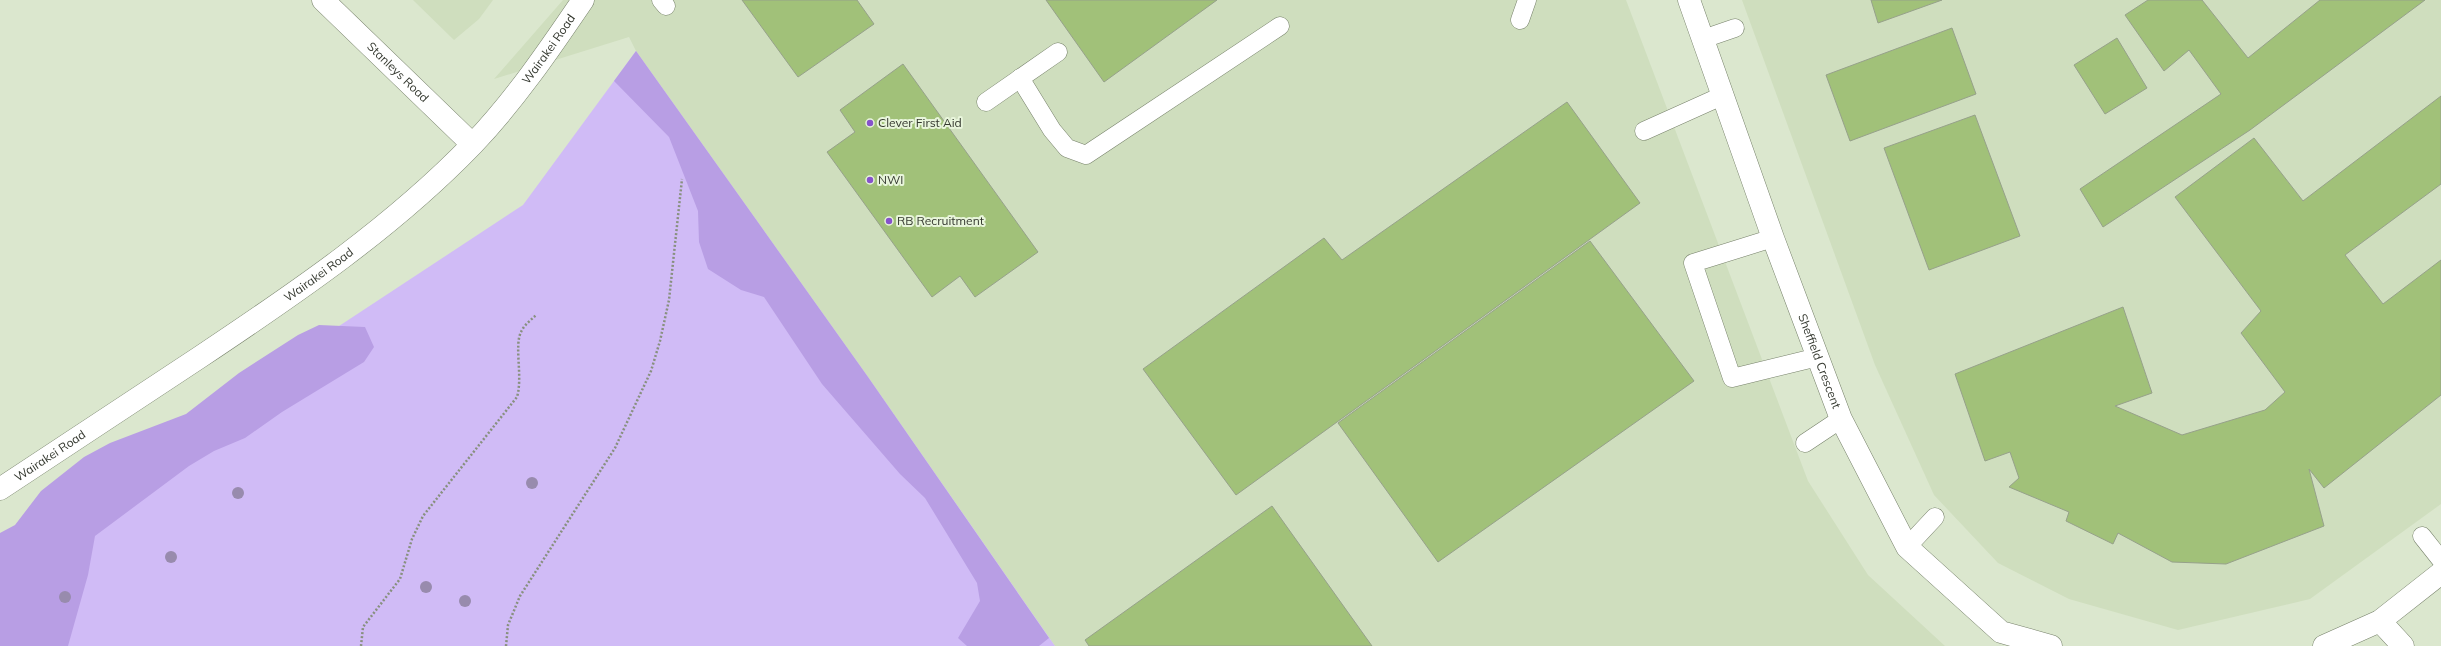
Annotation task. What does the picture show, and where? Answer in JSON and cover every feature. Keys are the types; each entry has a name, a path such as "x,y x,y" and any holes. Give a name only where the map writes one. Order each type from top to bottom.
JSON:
{"street":[{"name":"Stanleys Road","path":"323,0 472,144"},
{"name":"Wairakei Road","path":"0,489 262,316 344,257 408,204 472,144 512,99 583,0"},
{"name":"Sheffield Crescent","path":"1688,0 1724,95 1773,238 1841,419 1907,547 2001,639 2051,646"},
{"path":"2324,646 2380,621 2441,573"},
{"path":"2380,621 2403,646"}],"lane":[{"path":"1520,20 1527,0"},
{"path":"1020,78 1052,130 1067,148 1086,155 1280,26"},
{"path":"1703,39 1735,28"},
{"path":"986,102 1058,52"},
{"path":"1644,131 1724,95"},
{"path":"1773,238 1693,263 1732,378 1818,357"},
{"path":"1805,443 1841,419"},
{"path":"1907,547 1934,517"},
{"path":"2422,536 2441,560"}],"path":[{"path":"506,646 508,625 520,596 612,453 651,371 660,341 669,300 682,179"},
{"path":"362,646 363,627 400,579 412,539 422,516 517,397 520,383 519,339 523,328 536,315"}],"shaded area":[{"path":"413,0 493,0 479,19 454,40"},
{"path":"563,0 1626,0 1808,481 1868,575 1945,646 1055,646 868,377 636,51 629,37 494,79"},
{"path":"1742,0 2441,0 2441,504 2310,599 2178,630 2069,599 1998,563 1934,495 1875,365"},
{"path":"636,51 868,377 1055,646 0,646 0,549 523,205"},
{"path":"636,51 868,377 1049,638 1039,646 967,646 958,638 980,601 977,583 925,498 900,474 822,384 764,297 741,290 708,269 699,242 698,211 669,137 614,81"},
{"path":"319,325 365,327 374,347 364,362 282,412 245,438 214,451 189,466 95,536 88,575 68,646 0,646 0,533 15,525 41,491 84,457 110,443 186,414 239,373 298,335"}],"building":[{"path":"742,0 857,0 874,24 798,77"},
{"path":"1046,0 1217,0 1104,82"},
{"path":"1871,0 1942,0 1878,23"},
{"path":"2148,0 2202,0 2248,58 2320,0 2425,0 2250,130 2103,227 2080,189 2221,94 2189,50 2164,71 2125,15"},
{"path":"1952,28 1976,94 1850,141 1826,75"},
{"path":"2117,38 2147,88 2105,114 2074,65"},
{"path":"903,64 1038,252 975,297 960,276 932,297 827,152 855,132 840,110"},
{"path":"2441,96 2441,184 2345,255 2383,304 2441,260 2441,395 2324,488 2309,469 2324,526 2226,564 2172,562 2118,533 2113,544 2066,521 2069,512 2009,487 2019,478 2010,452 1985,461 1955,374 2123,307 2152,393 2115,406 2182,435 2265,410 2285,392 2241,333 2261,311 2175,197 2254,138 2303,201"},
{"path":"1567,102 1640,203 1236,495 1143,369 1324,238 1342,260"},
{"path":"1975,115 2020,236 1929,270 1884,148"},
{"path":"1590,241 1694,381 1438,562 1338,423"},
{"path":"1272,506 1372,646 1089,646 1085,640"}],"place":[{"name":"Clever First Aid","path":"870,123"},
{"name":"NWI","path":"870,180"},
{"name":"RB Recruitment","path":"889,221"}]}
